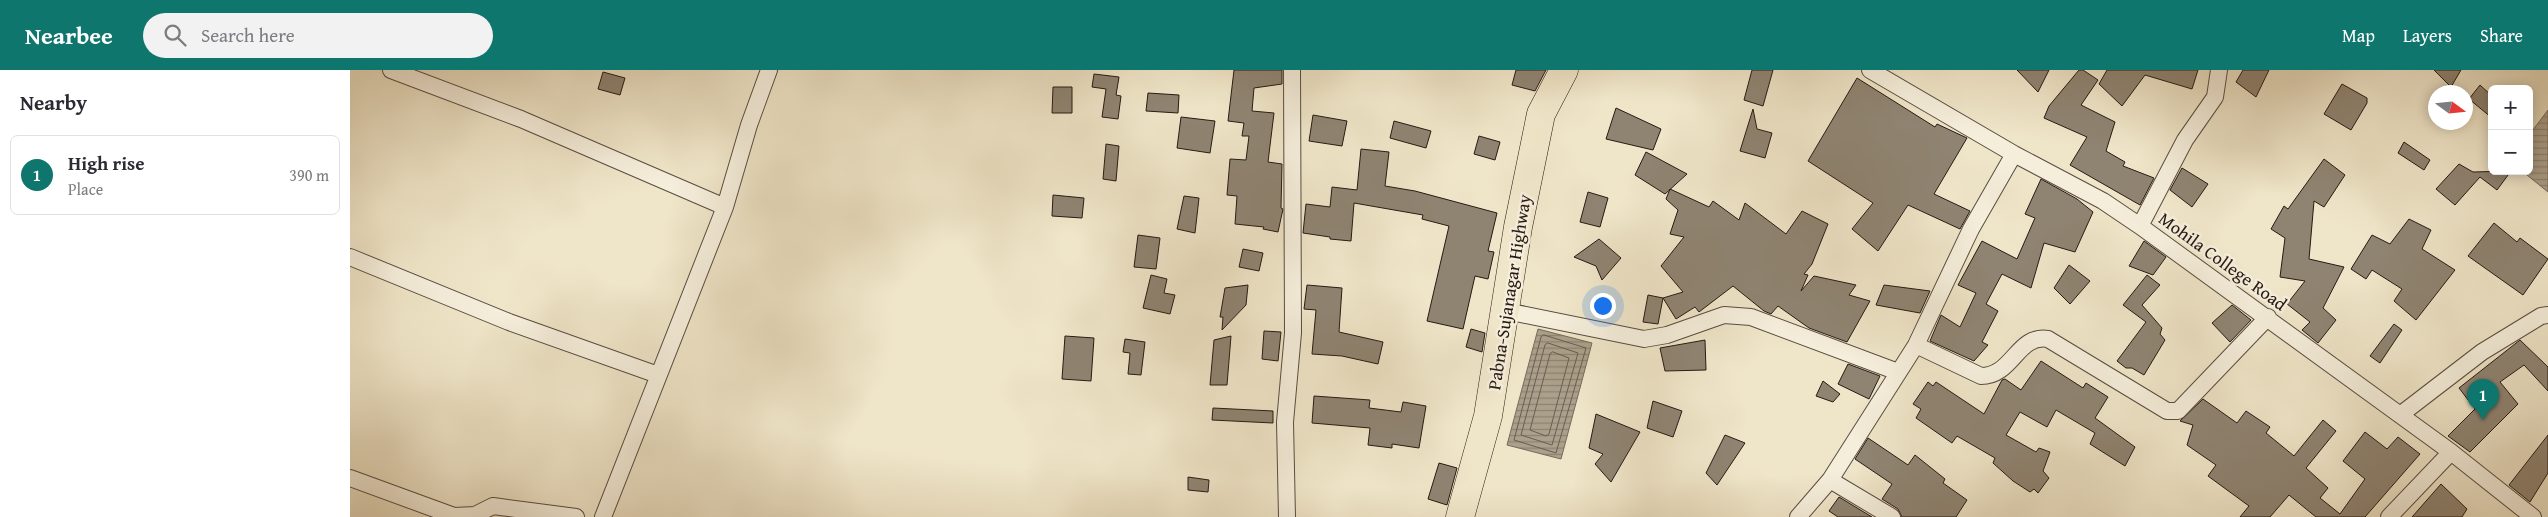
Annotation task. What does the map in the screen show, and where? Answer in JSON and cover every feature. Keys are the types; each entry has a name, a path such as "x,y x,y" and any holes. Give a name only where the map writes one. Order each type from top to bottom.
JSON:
{"highway":[{"name":"Pabna-Sujanagar Highway","path":"1460,517 1488,416 1518,227 1541,114 1564,70"}],"street":[{"path":"391,70 521,119 725,207"},
{"path":"603,517 725,207 749,126 769,70"},
{"path":"1288,517 1286,422 1293,332 1292,70"},
{"name":"Mohila College Road","path":"1870,70 2014,154 2103,201 2268,318 2451,452 2532,517"},
{"path":"2140,226 2185,140 2215,97 2220,70"},
{"path":"1798,517 1830,480 1916,345 1971,229 2014,154"},
{"path":"350,256 510,322 658,376"},
{"path":"1506,311 1644,339 1667,336 1724,315 1751,317 1898,372"},
{"path":"2400,415 2482,352 2540,316 2548,315"},
{"path":"1916,345 1981,376 1992,376 2004,367 2028,341 2037,337 2048,339 2167,411 2178,411 2268,318"},
{"path":"2389,517 2451,452"},
{"path":"350,478 454,516 475,514 494,506 576,517"},
{"path":"1830,480 1892,517"}],"water":[{"path":"2548,110 2548,192 2527,175 2533,175 2533,130"},
{"path":"1538,329 1592,343 1561,459 1507,445"}],"building":[{"path":"1234,70 1282,70 1282,84 1254,88 1252,111 1274,113 1268,162 1282,164 1281,208 1283,209 1278,232 1263,229 1264,227 1235,224 1237,196 1227,195 1230,159 1246,160 1249,136 1242,136 1244,123 1228,121"},
{"path":"1516,70 1546,70 1535,91 1512,85"},
{"path":"1752,70 1773,70 1763,106 1744,100"},
{"path":"2017,70 2049,70 2038,92"},
{"path":"2079,70 2083,70 2098,80 2081,105 2115,122 2106,151 2125,162 2123,166 2154,178 2140,205 2070,165 2087,137 2044,118 2049,106"},
{"path":"2107,70 2198,70 2192,89 2145,75 2122,106 2099,84"},
{"path":"2243,70 2269,70 2256,97 2236,82"},
{"path":"2434,70 2461,70 2452,85 2449,85"},
{"path":"603,72 625,78 620,95 598,89"},
{"path":"1094,74 1119,77 1116,95 1121,96 1118,119 1102,117 1106,89 1092,87"},
{"path":"1857,78 1935,127 1937,124 1967,138 1934,194 1970,211 1960,229 1908,205 1878,251 1852,229 1873,203 1808,161"},
{"path":"2342,84 2367,98 2367,103 2351,130 2324,114"},
{"path":"2480,85 2488,92 2488,115 2473,102 2473,94"},
{"path":"1053,87 1072,87 1072,113 1052,113"},
{"path":"1148,93 1179,95 1178,113 1146,111"},
{"path":"1616,108 1661,129 1653,150 1606,139"},
{"path":"1753,109 1757,129 1772,133 1765,158 1740,151"},
{"path":"1313,115 1347,121 1342,146 1309,141"},
{"path":"1181,117 1215,121 1210,153 1177,148"},
{"path":"1394,121 1431,131 1426,148 1390,138"},
{"path":"1479,136 1500,142 1495,160 1474,154"},
{"path":"2404,142 2430,160 2424,170 2398,153"},
{"path":"1106,144 1119,146 1116,181 1103,179"},
{"path":"1361,149 1389,152 1385,186 1415,191 1497,213 1488,251 1494,252 1488,279 1475,276 1463,329 1427,321 1449,226 1422,219 1423,215 1354,203 1351,241 1303,233 1306,204 1330,207 1332,187 1357,190"},
{"path":"1646,152 1687,174 1665,194 1635,175"},
{"path":"2324,159 2345,175 2324,207 2314,201 2309,259 2344,267 2323,308 2336,320 2318,343 2302,330 2310,322 2287,304 2305,281 2280,277 2285,238 2271,229 2284,206 2288,209"},
{"path":"2459,164 2473,172 2488,172 2488,175 2508,175 2497,190 2480,177 2455,205 2436,189"},
{"path":"2182,168 2208,184 2192,207 2170,190"},
{"path":"2041,179 2077,199 2093,212 2075,252 2044,243 2031,288 2002,274 1986,304 1998,311 1982,342 1988,345 1974,361 1930,341 1941,315 1960,327 1976,293 1958,285 1982,241 2017,259 2035,218 2025,214"},
{"path":"1670,189 1709,207 1713,201 1739,220 1745,203 1786,234 1802,211 1828,224 1812,264 1804,274 1808,275 1801,291 1814,276 1856,285 1849,295 1870,301 1847,342 1809,328 1778,306 1771,314 1764,311 1733,286 1699,312 1695,307 1676,319 1663,298 1683,292 1661,266 1684,237 1670,234 1678,210 1666,199"},
{"path":"1588,192 1608,198 1600,227 1580,222"},
{"path":"1053,195 1084,198 1082,218 1052,216"},
{"path":"1184,196 1199,198 1195,233 1177,229"},
{"path":"2409,219 2431,230 2422,249 2455,270 2416,320 2394,301 2402,289 2372,270 2366,279 2351,269 2372,235 2390,244"},
{"path":"2494,223 2517,242 2520,238 2548,259 2523,295 2468,256"},
{"path":"1138,235 1160,238 1156,269 1134,267"},
{"path":"1599,239 1621,258 1602,280 1596,266 1574,257"},
{"path":"2144,241 2166,257 2153,275 2129,266"},
{"path":"1243,249 1263,253 1259,271 1239,267"},
{"path":"2069,265 2090,281 2070,304 2054,288"},
{"path":"1151,275 1167,279 1164,293 1175,295 1170,314 1143,308"},
{"path":"2147,275 2160,285 2142,305 2162,328 2160,334 2165,340 2144,375 2132,368 2126,368 2117,361 2146,322 2123,305"},
{"path":"1248,285 1246,305 1222,330 1223,317 1220,317 1225,288"},
{"path":"1307,285 1342,288 1339,332 1383,342 1378,364 1342,356 1312,354 1316,310 1304,309"},
{"path":"1884,285 1930,291 1920,313 1876,305"},
{"path":"1648,295 1663,298 1658,324 1643,322"},
{"path":"2232,305 2251,320 2230,342 2212,323"},
{"path":"2394,324 2402,330 2380,363 2370,356"},
{"path":"1471,329 1485,333 1482,352 1466,347"},
{"path":"1264,331 1281,332 1278,361 1262,359"},
{"path":"1065,336 1094,338 1091,381 1062,379"},
{"path":"1231,336 1227,385 1210,385 1214,340"},
{"path":"1125,339 1145,342 1141,375 1128,374 1130,353 1123,352"},
{"path":"1705,340 1706,370 1665,371 1660,348"},
{"path":"2520,340 2548,367 2548,391 2524,365 2500,382 2518,404 2470,452 2448,436 2475,409 2459,388"},
{"path":"2041,361 2083,388 2086,383 2108,397 2095,418 2135,447 2125,466 2090,444 2095,433 2056,410 2047,427 2020,412 2006,435 2036,452 2039,448 2050,452 2043,471 2049,478 2038,493 2034,489 2030,492 2013,481 1993,463 1995,458 1957,436 1952,443 1916,418 1921,409 1913,404 1928,382 1933,386 1936,382 1984,414 2002,380 2005,379 2021,390"},
{"path":"1848,364 1880,376 1869,399 1838,384"},
{"path":"1823,381 1840,394 1833,402 1816,396"},
{"path":"1314,396 1370,400 1369,408 1401,412 1403,402 1426,406 1419,448 1392,444 1392,448 1368,445 1370,428 1312,423"},
{"path":"2203,399 2237,423 2246,411 2270,427 2266,433 2294,456 2323,420 2336,431 2306,468 2328,488 2320,498 2340,514 2365,479 2343,461 2365,432 2387,449 2398,437 2420,454 2365,517 2316,517 2289,495 2270,517 2240,517 2249,506 2208,476 2216,465 2187,445 2193,425 2180,421"},
{"path":"1653,401 1682,411 1673,437 1647,428"},
{"path":"1213,408 1273,411 1273,423 1212,420"},
{"path":"1596,414 1640,432 1611,482 1595,464 1603,454 1589,448"},
{"path":"1725,435 1745,443 1717,485 1706,473"},
{"path":"2548,435 2548,473 2530,502 2509,485"},
{"path":"1868,438 1908,465 1915,455 1945,479 1943,483 1967,500 1956,517 1902,517 1898,509 1882,499 1892,484 1855,459"},
{"path":"1439,463 1457,468 1447,505 1428,499"},
{"path":"1188,477 1209,480 1208,492 1188,490"},
{"path":"2441,484 2467,509 2462,517 2412,517"},
{"path":"1839,497 1872,517 1838,517 1829,511"}],"place":[{"name":"High rise","path":"2483,420"}]}
